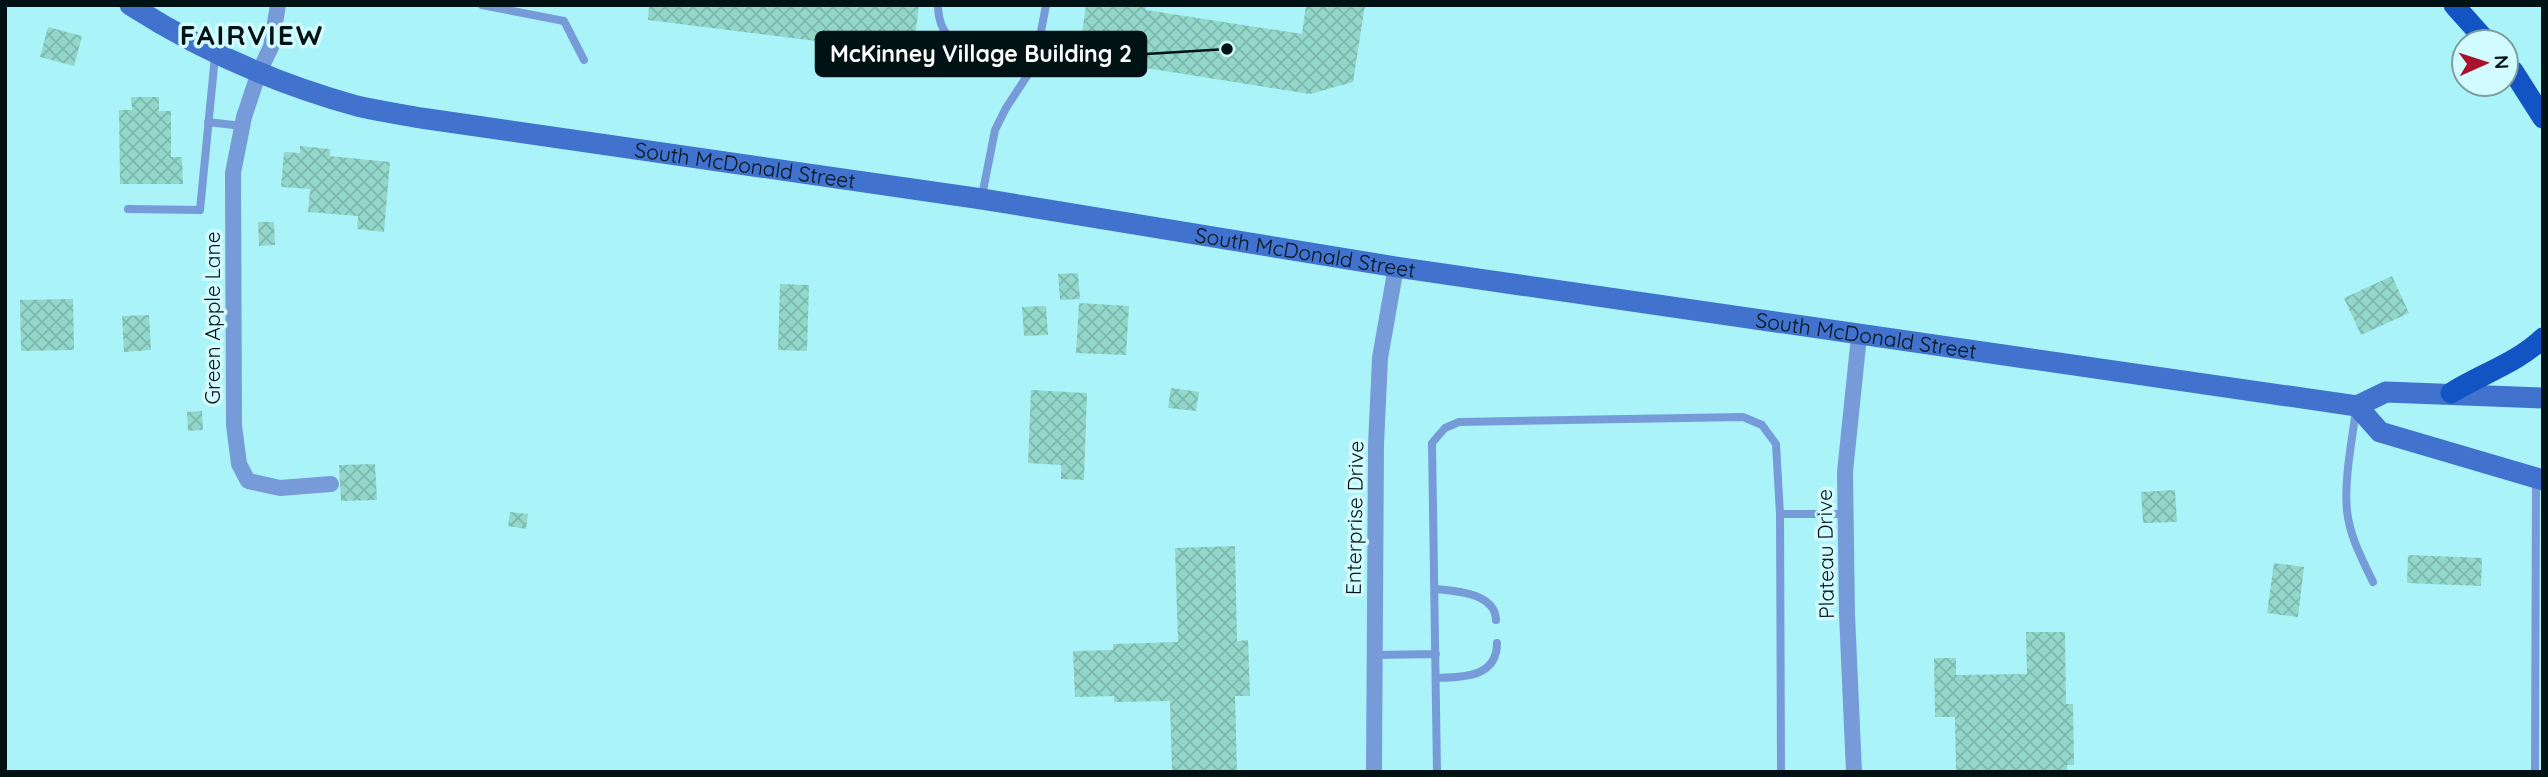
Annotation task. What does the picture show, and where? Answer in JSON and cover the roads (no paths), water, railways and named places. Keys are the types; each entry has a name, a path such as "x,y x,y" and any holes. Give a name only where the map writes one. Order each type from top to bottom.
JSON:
{"main road":[{"name":"South McDonald Street","path":"130,5 216,53 259,72 360,106 409,116 982,199 1274,249 1859,336 2357,406"},
{"path":"2454,5 2475,28"},
{"path":"2520,77 2543,99"},
{"path":"2520,82 2543,118"},
{"path":"2451,393 2476,377 2509,363 2543,338"},
{"path":"2539,479 2380,432 2357,406 2386,392 2543,398"}],"street":[{"name":"Green Apple Lane","path":"278,5 271,47 259,72 242,126 233,173 234,425 239,464 248,481 280,488 331,484"},
{"name":"Enterprise Drive","path":"1374,772 1376,445 1380,358 1396,267"},
{"name":"Plateau Drive","path":"1854,772 1845,514 1846,458 1859,336"}],"lane":[{"path":"482,5 504,7 564,21 584,60"},
{"path":"938,5 938,14 945,34 956,45 1033,64"},
{"path":"982,199 995,130 1033,64 1046,5"},
{"path":"128,209 200,210 216,53"},
{"path":"208,122 242,126"},
{"path":"2357,406 2348,472 2347,511 2356,547 2373,582"},
{"path":"1437,772 1432,443 1445,428 1459,422 1743,417 1762,425 1776,443 1780,514 1781,772"},
{"path":"2535,772 2533,709 2539,479"},
{"path":"1780,514 1845,514"},
{"path":"1435,589 1475,596 1488,602 1496,613 1496,620"},
{"path":"1436,678 1467,677 1480,673 1491,664 1497,643"},
{"path":"1373,655 1436,654"}],"place":[{"name":"McKinney Village Building 2","path":"1227,49"}],"district":[{"name":"FAIRVIEW","path":"252,34"}]}
